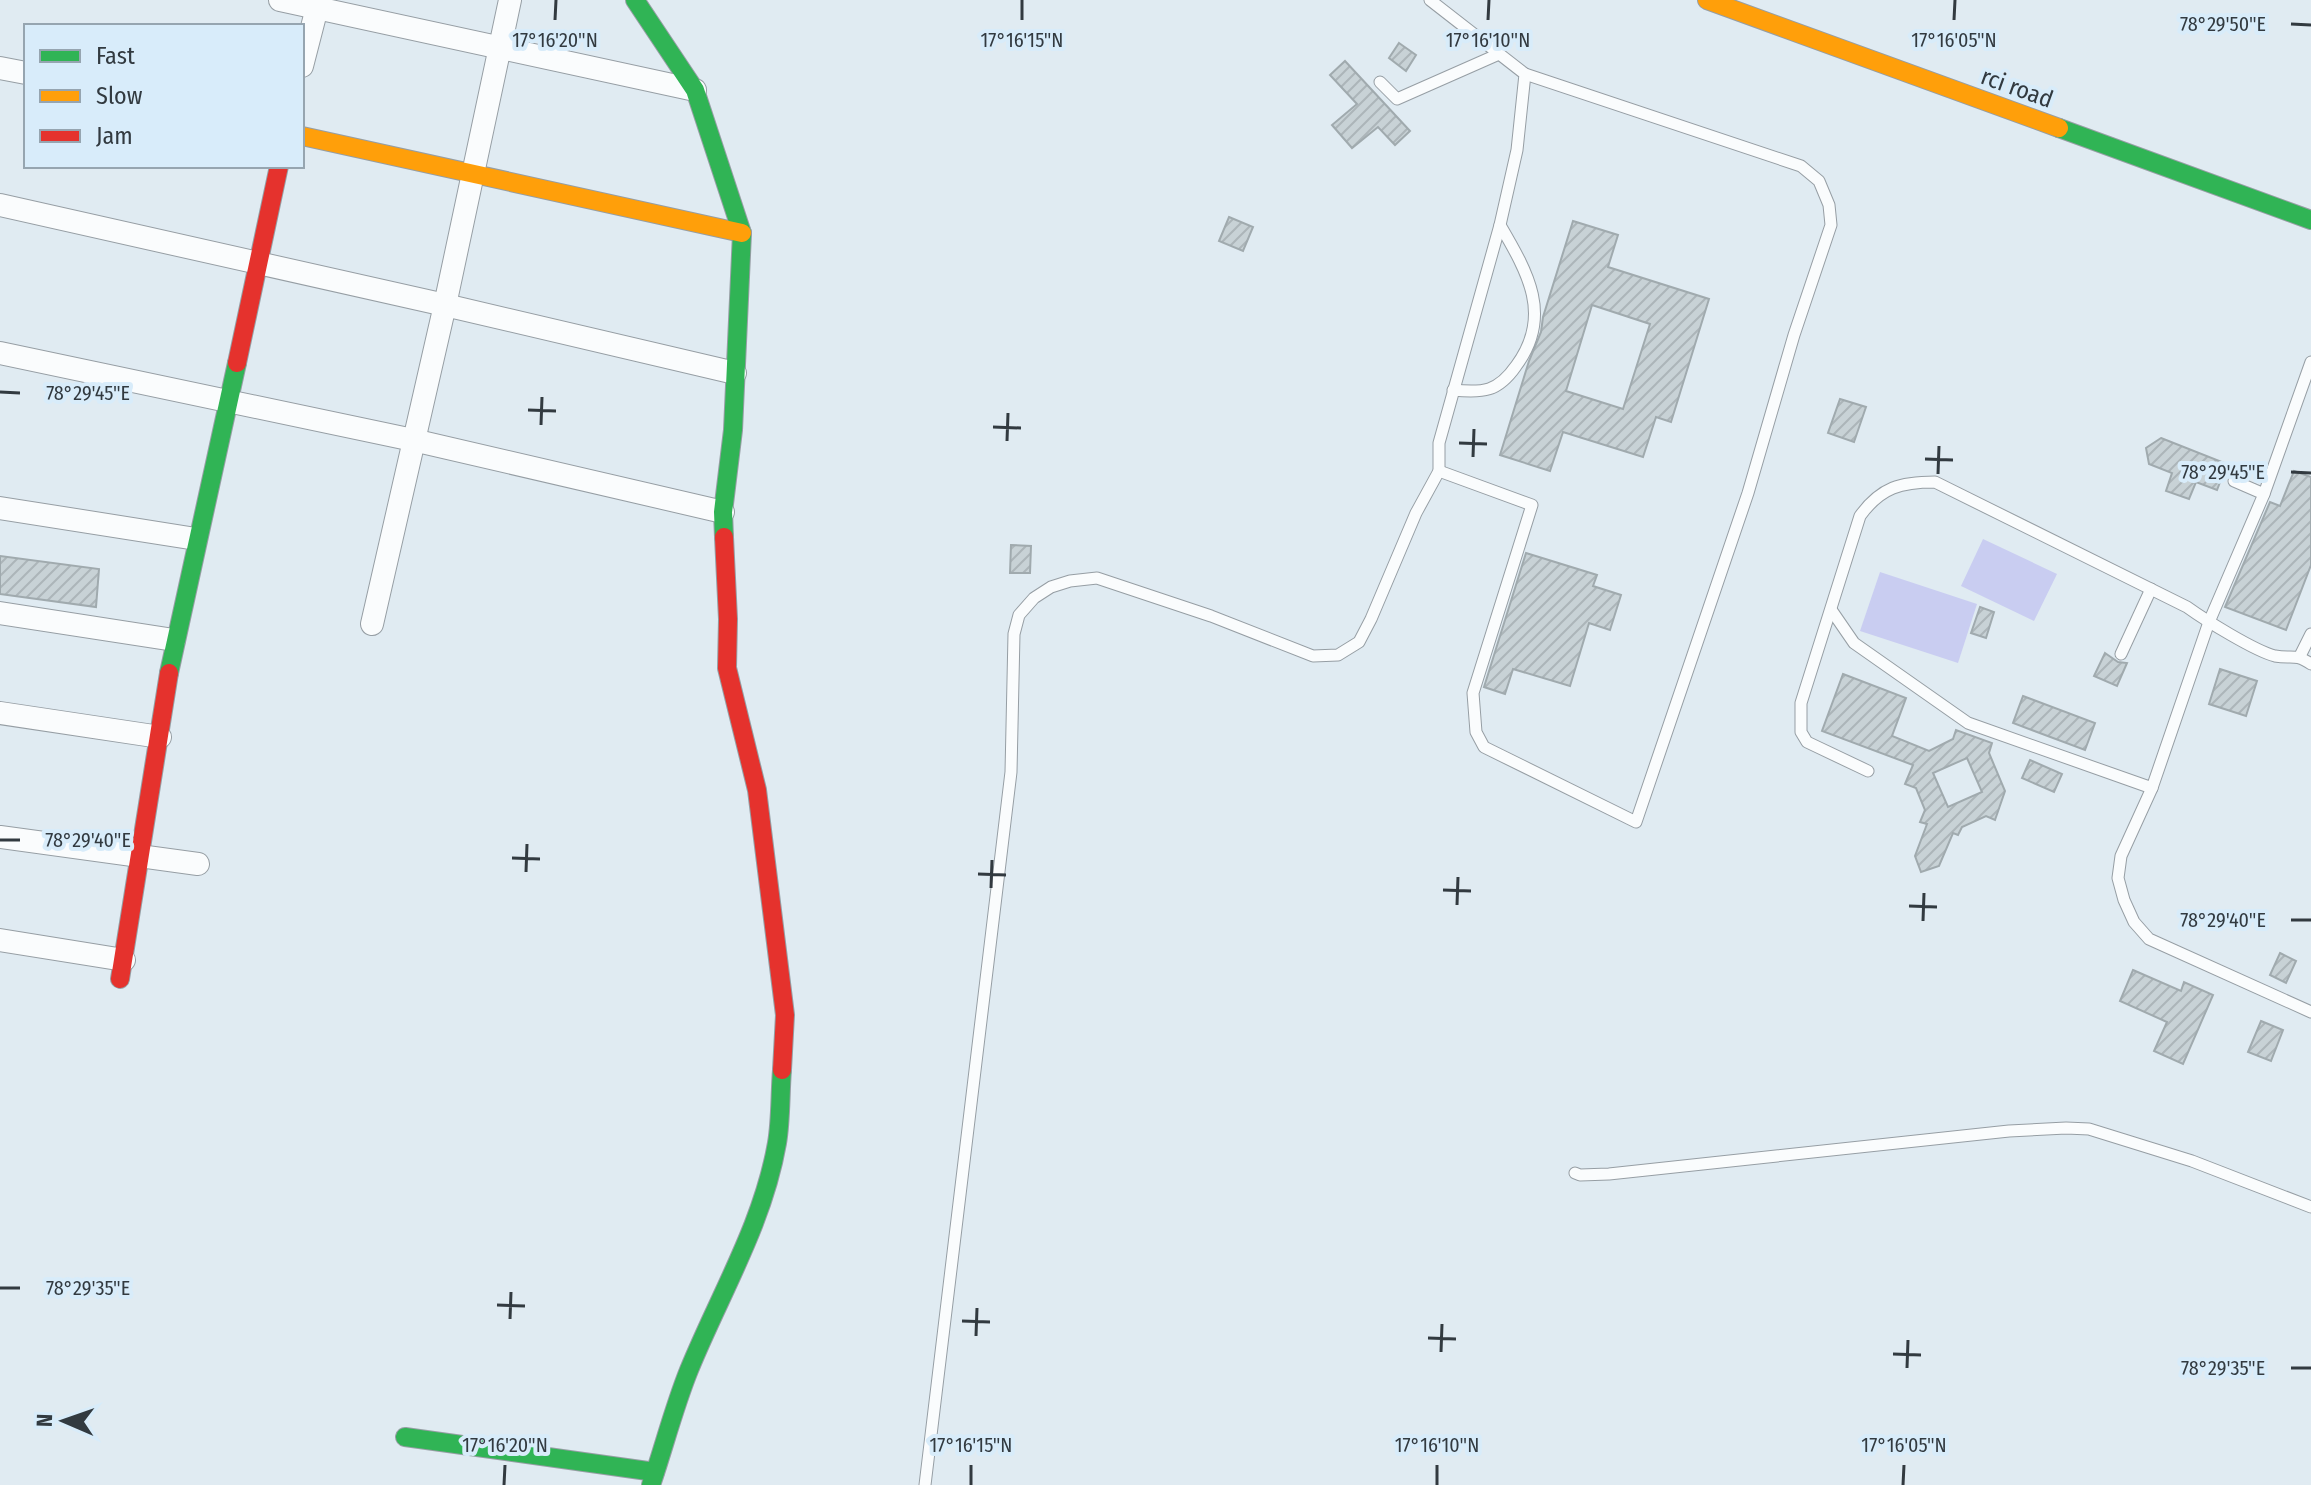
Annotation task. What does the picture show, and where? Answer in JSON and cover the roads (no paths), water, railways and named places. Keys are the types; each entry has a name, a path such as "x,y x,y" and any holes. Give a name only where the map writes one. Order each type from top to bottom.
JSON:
{"street":[{"path":"280,0 318,4 695,90"},
{"path":"372,624 510,0"},
{"path":"405,1437 653,1479 688,1373 746,1247 765,1189 778,1126 785,1015 757,790 727,668 723,512 733,430 742,233 695,90 635,0"},
{"name":"rci road","path":"1707,0 2311,220"},
{"path":"304,58 318,4"},
{"path":"0,68 24,73"},
{"path":"304,136 742,233"},
{"path":"0,940 122,969 174,640 260,264 279,168"},
{"path":"0,205 735,373"},
{"path":"0,353 413,440 723,512"},
{"path":"0,508 196,539"},
{"path":"0,613 174,640"},
{"path":"0,713 160,737"},
{"path":"0,837 198,864"}],"lane":[{"path":"1430,0 1525,74 1801,166 1819,181 1829,205 1831,225 1794,335 1748,493 1636,822 1484,747 1476,732 1473,693 1532,505 1439,471"},
{"path":"1380,82 1397,99 1499,54"},
{"path":"925,1485 1011,772 1014,634 1019,615 1034,598 1051,587 1097,578 1211,616 1313,656 1338,655 1359,642 1416,513 1439,471 1439,443 1500,225 1517,150 1525,74"},
{"path":"1453,390 1477,393 1503,384 1527,351 1537,319 1521,260 1500,225"},
{"path":"2311,362 2264,494 2209,622 2152,788 2121,856 2118,878 2134,922 2149,939 2311,1012"},
{"path":"2234,481 2264,494"},
{"path":"1868,771 1807,742 1801,732 1801,703 1860,516 1874,496 1914,482 1935,482 2187,607 2209,622 2275,656 2300,656 2311,664"},
{"path":"2121,654 2151,589"},
{"path":"1832,611 1854,643 1968,723 2152,788"},
{"path":"2300,656 2311,634"},
{"path":"1575,1173 1609,1174 2009,1131 2089,1129 2133,1141 2311,1207"}]}
